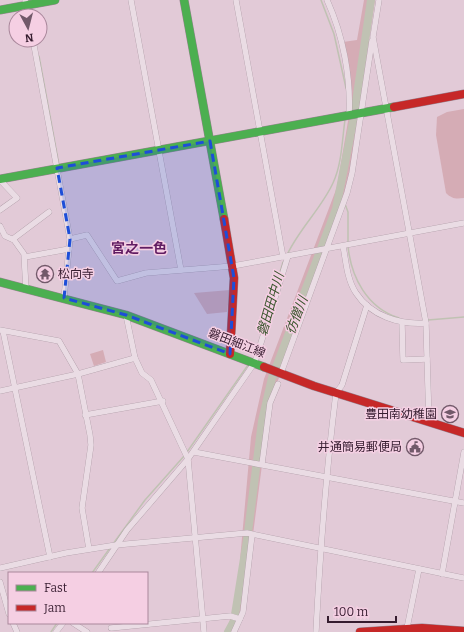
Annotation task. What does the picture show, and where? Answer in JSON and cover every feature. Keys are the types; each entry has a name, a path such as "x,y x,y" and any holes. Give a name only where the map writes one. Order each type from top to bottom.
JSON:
{"street":[{"path":"0,10 26,3 55,0"},
{"path":"131,0 181,270"},
{"path":"184,0 233,266 234,278 230,354"},
{"path":"99,572 127,530 194,452 255,362 285,257 259,131 236,0"},
{"path":"327,0 337,24 341,41 350,96 348,115"},
{"path":"281,373 325,249 347,193 352,173 372,37 379,0"},
{"path":"372,37 426,323 429,422"},
{"path":"34,48 70,238 64,298"},
{"path":"0,179 464,94"},
{"path":"0,179 17,198 0,210"},
{"path":"13,239 49,212"},
{"path":"70,238 87,236 117,281 146,273 233,266 464,223"},
{"path":"0,226 5,236 13,239 25,257 23,265 26,289"},
{"path":"343,246 349,278 355,293 367,305 389,319 402,323 426,323"},
{"path":"25,257 69,249"},
{"name":"磐田細江線","path":"0,282 126,315 336,393 464,433"},
{"path":"316,632 320,549 326,476 336,393 342,385 367,305"},
{"path":"126,315 135,358 142,373 151,380 163,401 188,459 204,632"},
{"path":"402,323 403,360 427,359"},
{"path":"50,557 1,331 59,341 78,374 91,445 82,508 89,549"},
{"path":"0,391 78,374 135,358"},
{"path":"262,464 270,402 278,384"},
{"path":"86,415 163,401"},
{"path":"194,452 464,503"},
{"path":"442,574 464,452"},
{"path":"0,568 89,549 116,545 195,537 250,534 464,578"},
{"path":"234,632 243,612 250,534"},
{"path":"405,629 419,569"},
{"path":"0,582 8,610"},
{"path":"112,629 230,616 240,619"},
{"path":"56,632 62,624"},
{"path":"75,624 87,632"},
{"path":"360,632 405,629 464,631"}],"highlighted area":[{"path":"210,141 234,278 230,354 126,315 64,298 70,239 57,168"}],"shaded area":[{"path":"364,0 375,0 350,178 270,403 243,612 233,632 227,632 241,575 240,560 251,437 264,379 337,187 349,115 343,42 357,40"},
{"path":"464,109 464,198 456,198 446,193 436,135 437,117 447,112"},
{"path":"230,290 227,312 207,314 194,293"},
{"path":"103,350 106,362 94,366 90,354"}],"waterway":[{"name":"磐田田中川","path":"321,0 334,34 346,88"},
{"name":"彷僧川","path":"228,632 234,621 247,540 262,421 272,378 336,209 353,122 371,0"},
{"name":"磐田田中川","path":"39,56 59,165"},
{"name":"磐田田中川","path":"287,255 333,183 340,160 345,120"},
{"name":"彷僧川","path":"338,198 342,202"},
{"path":"345,204 348,212 348,242"},
{"path":"348,246 353,269 363,290 378,307 399,318"},
{"name":"磐田田中川","path":"275,289 283,262"},
{"path":"428,320 464,317"},
{"name":"磐田田中川","path":"187,452 248,365"},
{"name":"磐田田中川","path":"113,544 145,500 185,455"},
{"name":"磐田田中川","path":"93,572 110,548"},
{"name":"磐田田中川","path":"51,632 56,624"}],"traffic: fast":[{"path":"0,10 55,0"},
{"path":"184,0 224,219"},
{"path":"0,179 394,107"},
{"path":"0,282 126,315 264,367"}],"traffic: jam":[{"path":"394,107 464,94"},
{"path":"224,219 234,278 230,354"},
{"path":"264,367 314,386 464,433"},
{"path":"360,632 422,628 464,631"}],"place":[{"name":"松向寺","path":"45,274"},
{"name":"豊田南幼稚園","path":"450,414"},
{"name":"井通簡易郵便局","path":"415,447"}],"district":[{"name":"宮之一色","path":"139,248"}]}
